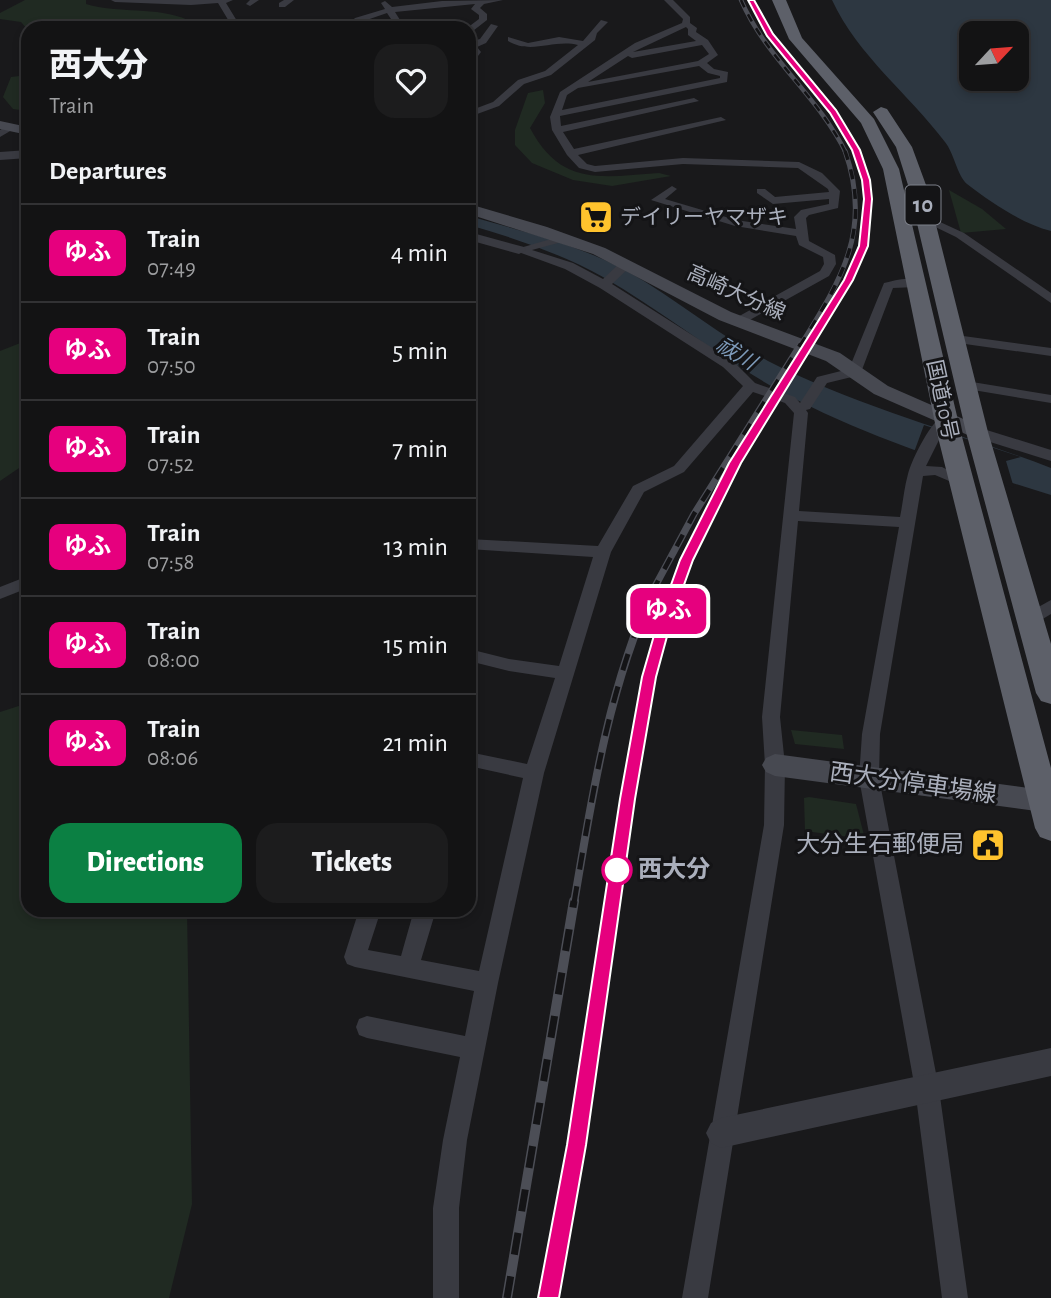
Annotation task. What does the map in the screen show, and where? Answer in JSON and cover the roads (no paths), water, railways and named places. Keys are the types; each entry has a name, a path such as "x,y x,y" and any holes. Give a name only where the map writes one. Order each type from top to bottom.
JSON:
{"highway":[{"name":"国道10号","path":"779,0 785,18 802,47 852,103 877,137 891,169 944,427 960,475 1049,810"},
{"name":"国道10号","path":"796,0 803,19 821,49 870,100 894,130 912,166 979,438 1041,622 1051,693"}],"main road":[{"name":"高崎大分線","path":"476,211 560,239 625,265 739,322 833,357 944,427 979,438"},
{"name":"西大分停車場線","path":"775,765 869,778 1049,810"}],"street":[{"path":"115,0 225,1 233,21"},
{"path":"282,5 290,0"},
{"path":"383,0 397,21"},
{"path":"476,25 482,20 483,14 475,9 483,0"},
{"path":"356,21 421,3 499,0"},
{"path":"668,0 685,15 686,24"},
{"path":"476,111 496,104 522,82 548,73 585,44 604,22"},
{"path":"571,88 701,63 714,55 705,42 691,33 693,28 686,24"},
{"path":"686,24 653,37 563,94 556,114 556,130 583,166 596,169 683,161 799,165 829,184 835,195 834,206 801,214 800,233 803,243 829,255 830,264 825,273 739,322"},
{"path":"476,44 483,41 494,26"},
{"path":"511,39 535,47 556,40 585,44"},
{"path":"602,57 618,58 705,42"},
{"path":"575,52 589,54"},
{"path":"556,114 724,80 725,74 711,71 701,63"},
{"path":"556,130 694,101"},
{"path":"571,153 721,120"},
{"path":"0,156 21,154"},
{"path":"672,188 657,200 736,223 800,233"},
{"path":"761,191 773,201 835,195"},
{"path":"927,219 960,235 1051,299"},
{"path":"476,238 522,249 605,283 728,364 750,386 802,407"},
{"path":"522,249 560,239"},
{"path":"605,283 625,265"},
{"path":"695,1298 720,1132 774,825 775,765 771,717 802,407 822,380 855,372 888,286 902,282 916,283"},
{"path":"956,339 1051,352"},
{"path":"966,385 1051,399"},
{"path":"446,1298 446,1208 455,1140 487,983 534,773 603,552 638,489 679,468 727,416 750,386"},
{"path":"944,427 919,465 871,734 869,778 927,1088 955,1298"},
{"path":"979,438 1051,456"},
{"path":"919,465 960,475"},
{"path":"791,516 908,523"},
{"path":"476,544 603,552"},
{"path":"0,593 21,585"},
{"path":"476,656 509,665 565,673"},
{"path":"476,761 534,773"},
{"path":"368,917 355,957 487,983"},
{"path":"408,968 423,917"},
{"path":"367,1027 474,1049"},
{"path":"720,1132 1051,1062"}],"water":[{"path":"832,0 1051,0 1051,231 1018,218 967,184 945,142 855,39"},
{"name":"祓川","path":"476,218 562,243 615,265 748,350 802,377 872,406 1051,468 1051,495 922,453 828,415 747,371 603,277 538,247 476,227"}],"railway":[{"path":"741,0 764,40 821,113 845,152"},
{"path":"851,141 856,153"},
{"path":"851,275 861,244 867,198 862,167 856,151"},
{"path":"800,346 840,276 854,230 856,206 853,179 845,152"},
{"path":"653,591 694,514 801,344"},
{"path":"675,592 686,560 729,475"},
{"path":"612,903 649,677 676,590"},
{"path":"574,903 603,744 624,666 653,591"},
{"path":"507,1298 574,901"},
{"path":"549,1298 563,1231 613,901"}],"train":[{"name":"ゆふ","path":"549,1298 577,1145 628,799 649,677 666,618 687,560 735,463 849,280 863,246 868,199 866,180 856,150 834,112 770,35 751,0"}],"place":[{"name":"デイリーヤマザキ","path":"596,217"},
{"name":"大分生石郵便局","path":"988,845"},
{"name":"西大分","path":"617,870"}]}
